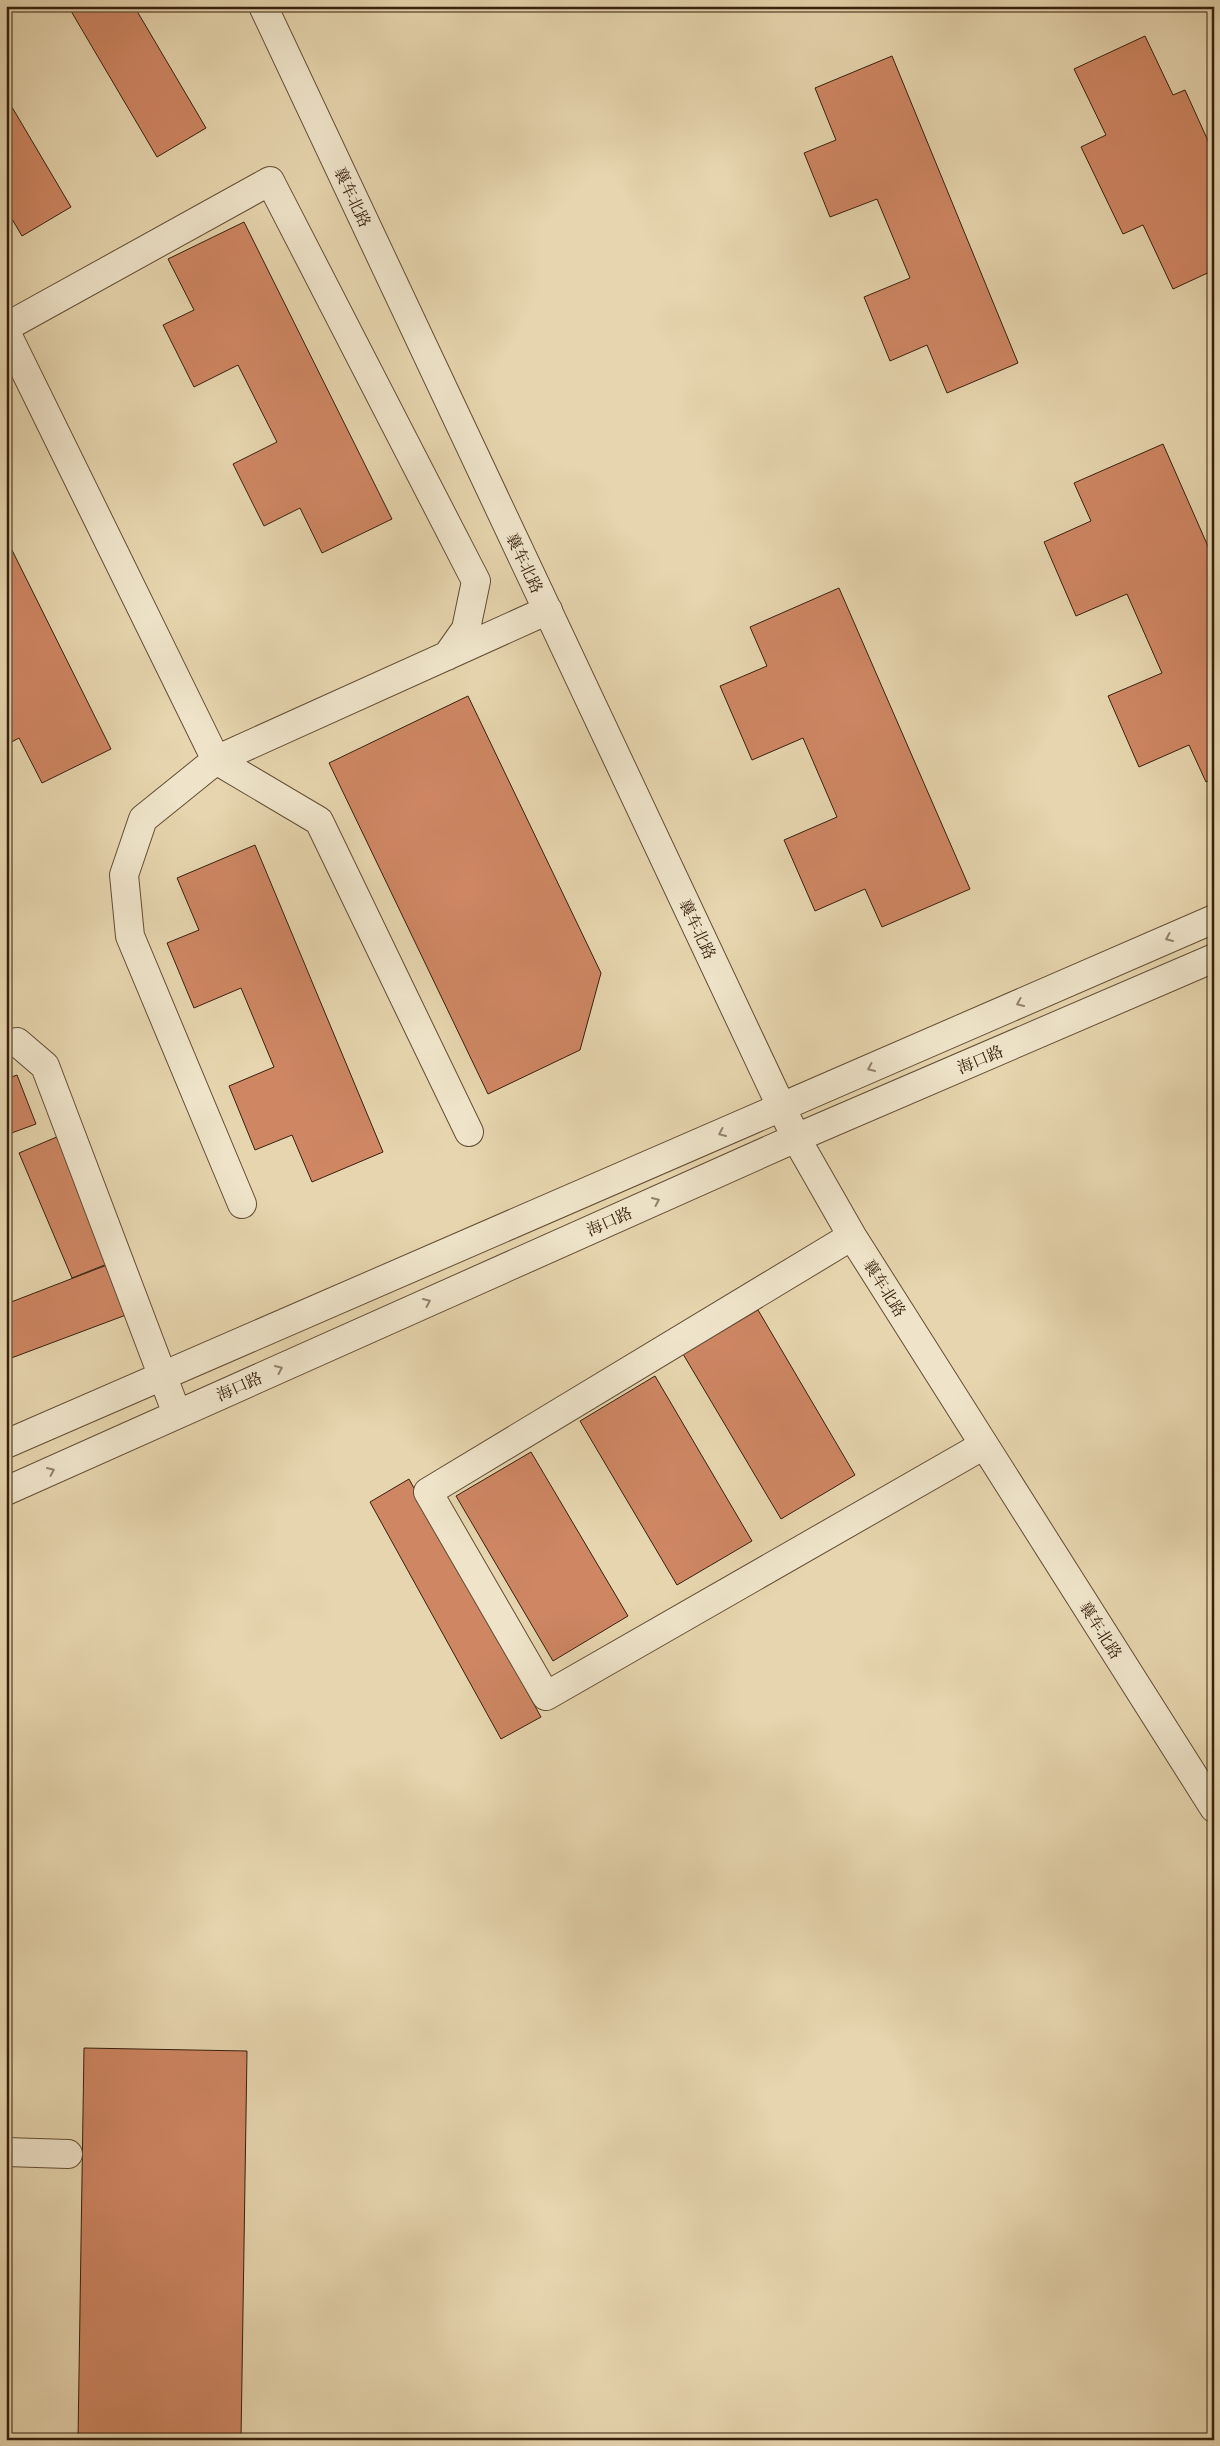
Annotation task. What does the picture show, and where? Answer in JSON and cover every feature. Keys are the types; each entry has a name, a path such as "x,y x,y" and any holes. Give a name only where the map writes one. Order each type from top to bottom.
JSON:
{"street":[{"name":"襄车北路","path":"263,6 796,1138 852,1236 1214,1808"},
{"path":"6,327 270,180 476,580 466,629 447,656"},
{"path":"6,332 216,760 319,821 469,1132"},
{"path":"242,1204 130,936 124,875 143,819 216,760 548,610"},
{"path":"6,1444 1214,919"},
{"name":"海口路","path":"6,1490 796,1138 1214,958"},
{"path":"6,1044 17,1042 45,1066 177,1414"},
{"path":"852,1236 428,1492 546,1696 984,1445"},
{"path":"6,2152 68,2154"}],"building":[{"path":"68,6 134,6 206,128 157,157"},
{"path":"1145,36 1173,95 1185,90 1214,154 1214,270 1173,289 1143,225 1123,234 1081,147 1106,135 1074,69"},
{"path":"892,56 1018,363 947,393 927,345 890,361 864,297 910,278 877,199 830,217 804,153 836,140 815,88"},
{"path":"6,97 71,207 22,236 6,209"},
{"path":"244,222 392,519 322,553 300,508 264,526 233,464 277,442 238,365 194,387 163,325 194,310 168,259"},
{"path":"1163,444 1214,560 1214,779 1206,782 1189,745 1139,767 1108,696 1162,673 1127,594 1076,616 1044,542 1091,521 1074,483"},
{"path":"6,538 111,749 42,783 19,738 6,745"},
{"path":"839,588 970,889 882,927 865,889 815,911 784,840 837,817 803,738 752,760 720,686 767,666 750,627"},
{"path":"468,696 601,973 580,1050 488,1094 329,763"},
{"path":"255,845 383,1152 312,1182 292,1135 255,1150 229,1086 274,1067 241,988 194,1008 167,943 199,930 177,878"},
{"path":"17,1075 36,1124 6,1135 6,1079"},
{"path":"59,1136 112,1262 72,1278 19,1153"},
{"path":"107,1265 126,1315 6,1360 6,1304"},
{"path":"758,1310 855,1475 781,1519 683,1354"},
{"path":"655,1376 752,1541 677,1585 580,1421"},
{"path":"531,1452 628,1616 553,1661 456,1496"},
{"path":"409,1479 541,1717 501,1739 370,1502"},
{"path":"84,2048 247,2051 241,2440 78,2440"}]}
